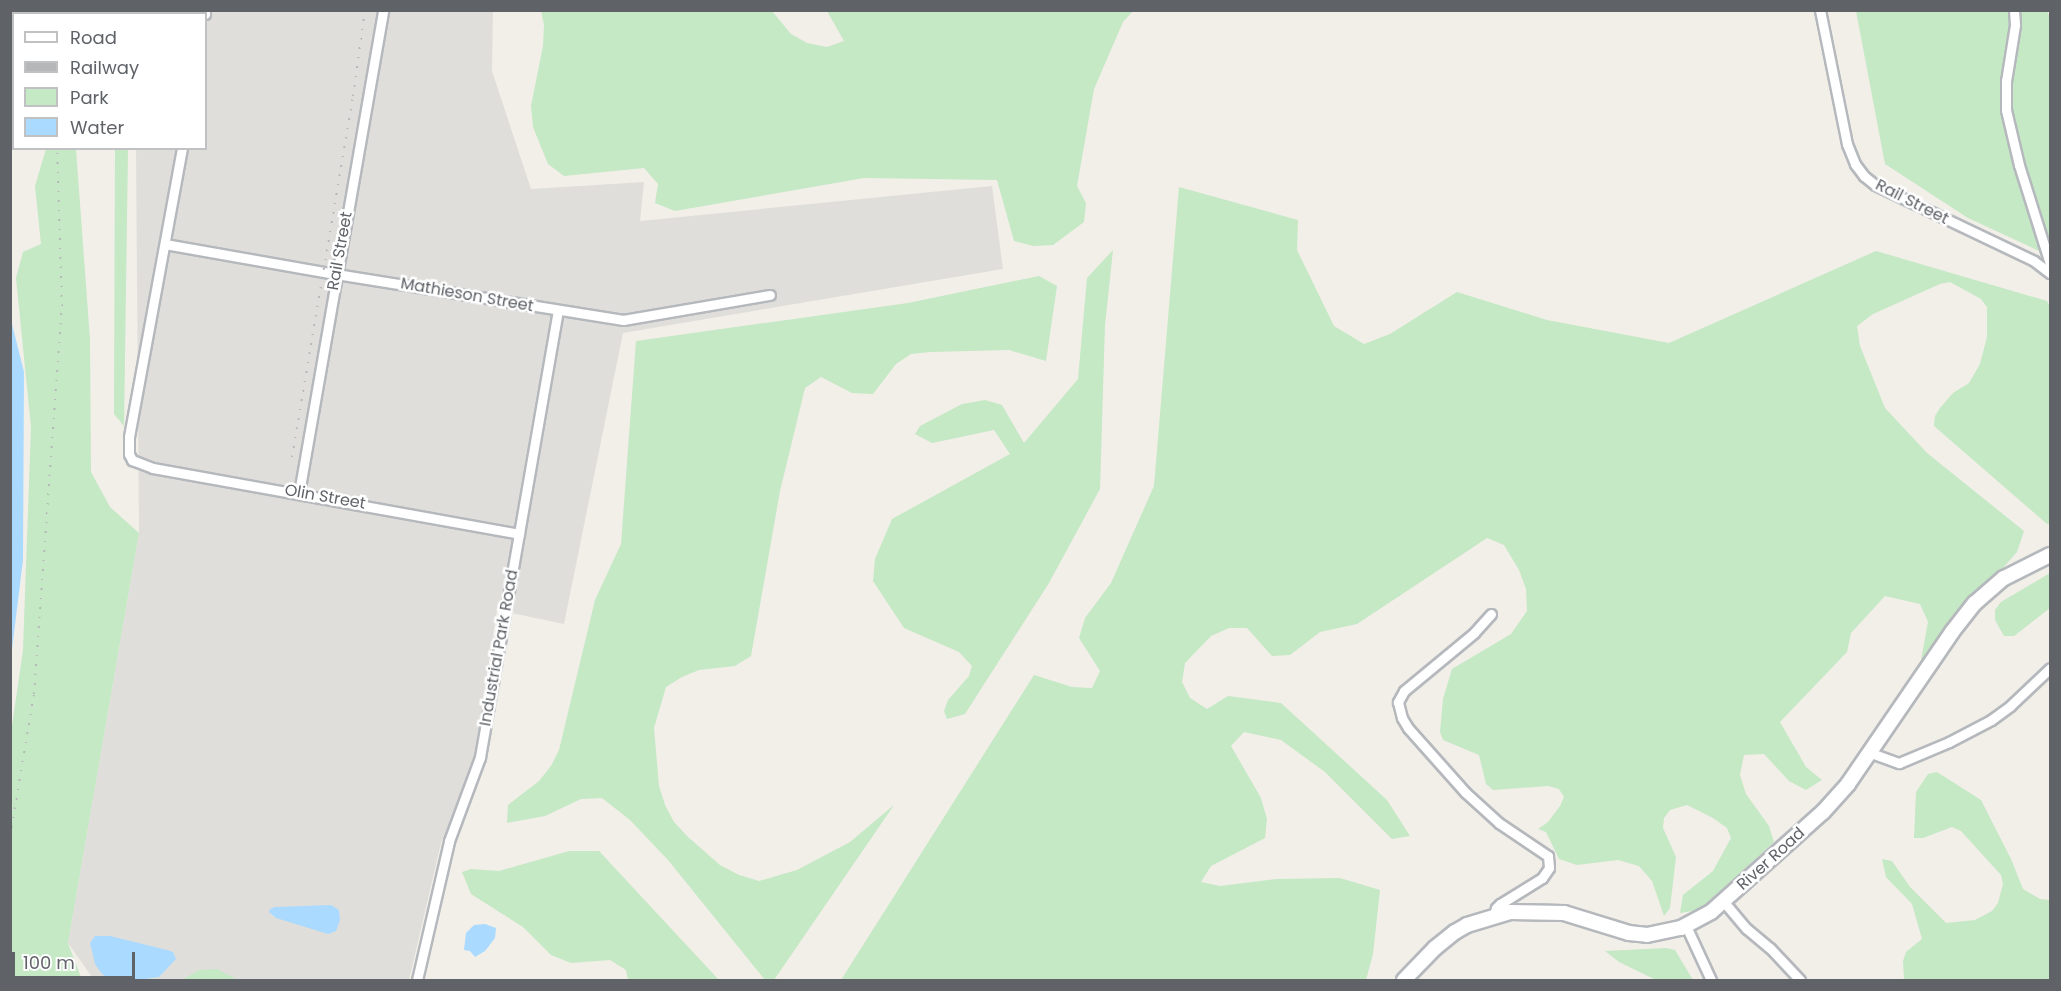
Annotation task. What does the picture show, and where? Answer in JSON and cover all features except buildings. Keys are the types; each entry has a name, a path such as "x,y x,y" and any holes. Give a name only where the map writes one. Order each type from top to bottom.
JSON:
{"street":[{"name":"Rail Street","path":"299,493 383,10"},
{"name":"Rail Street","path":"1820,10 1841,123 1855,164 1864,176 1875,185 2034,261 2050,273"},
{"path":"2014,10 2015,26 2006,81 2006,110 2027,195 2050,264"},
{"path":"165,244 182,150"},
{"name":"Mathieson Street","path":"165,244 623,320 770,295"},
{"name":"Olin Street","path":"165,244 129,437 129,454 132,460 153,468 519,534"},
{"name":"Industrial Park Road","path":"417,981 449,841 480,757 558,311"},
{"name":"River Road","path":"1404,981 1444,939 1467,925 1494,916 1518,911 1548,911 1578,916 1629,933 1647,935 1686,926 1724,902 1823,812 1871,753 1952,633 1975,603 2004,578 2050,555"},
{"path":"1491,614 1474,633 1404,691 1398,702 1402,718 1408,728 1466,793 1499,823 1548,856 1549,868 1542,878 1500,904 1494,916"},
{"path":"1871,753 1899,763 1949,742 2001,713 2050,668"},
{"path":"1724,902 1747,929 1770,948 1800,981"},
{"path":"1686,926 1711,981"}],"shaded area":[{"path":"493,11 492,71 531,189 644,182 640,221 992,186 1003,269 623,333 564,624 497,610 473,768 441,843 409,980 94,980 68,943 139,533 136,150 207,150 207,12 137,12"}],"green space":[{"path":"541,11 772,11 791,34 807,43 827,47 844,41 827,11 1133,11 1123,22 1094,89 1077,186 1086,203 1084,222 1053,245 1033,246 1014,241 997,180 864,178 675,211 655,203 658,184 644,168 564,176 548,164 533,127 531,106 543,46 544,25"},
{"path":"1856,11 2047,11 2050,18 2050,256 1968,218 1885,164"},
{"path":"46,150 76,150 90,340 91,472 110,507 139,533 68,943 82,980 11,980 10,740 23,650 31,427 16,278 23,252 41,244 35,186"},
{"path":"115,150 128,150 124,426 114,414"},
{"path":"1179,187 1298,220 1297,250 1334,326 1364,344 1390,334 1457,292 1547,320 1669,343 1876,251 2047,301 2050,307 2050,523 2047,524 1934,426 1935,416 1940,408 1953,393 1969,383 1980,364 1987,337 1987,307 1981,299 1950,282 1940,284 1873,314 1857,326 1860,346 1885,408 1927,453 2024,531 2017,552 1921,660 1928,622 1920,604 1885,596 1851,633 1847,652 1780,722 1806,767 1822,780 1806,790 1789,781 1764,754 1744,755 1740,775 1746,794 1769,826 1774,842 1699,910 1680,913 1683,895 1713,871 1731,838 1727,828 1713,818 1687,805 1670,810 1664,818 1663,828 1676,857 1670,908 1664,916 1652,881 1639,866 1618,860 1577,865 1559,859 1546,832 1538,829 1548,822 1560,806 1564,797 1559,789 1548,786 1493,790 1486,784 1479,755 1443,740 1440,732 1443,699 1452,669 1511,634 1527,611 1526,589 1519,570 1504,545 1487,538 1357,624 1320,632 1290,655 1272,656 1247,628 1229,628 1211,636 1185,663 1182,682 1190,698 1207,709 1228,696 1281,703 1387,800 1410,836 1392,839 1325,772 1281,740 1244,732 1231,746 1261,798 1267,819 1265,838 1211,866 1201,882 1220,886 1277,879 1340,878 1380,890 1373,954 1366,980 841,980 1034,675 1072,687 1092,688 1100,671 1079,638 1085,618 1111,583 1154,486"},
{"path":"1113,250 1105,325 1100,489 1049,583 965,714 947,719 944,711 948,700 969,676 972,666 959,652 904,628 873,581 875,559 892,519 1010,454 994,430 932,443 915,434 920,426 962,404 985,400 1002,405 1024,443 1078,379 1087,278"},
{"path":"1039,276 1057,286 1046,361 1009,350 911,354 896,364 873,394 852,393 821,377 805,388 780,491 751,656 735,666 699,670 666,687 654,728 659,786 665,805 674,822 688,837 720,865 739,875 759,881 797,870 850,842 894,805 774,980 765,980 668,860 630,820 602,798 581,799 545,816 507,823 508,805 539,781 551,766 559,750 595,600 621,544 636,341 908,303"},
{"path":"2050,573 2050,608 2014,636 2004,636 1995,620 1995,610 2001,602"},
{"path":"1937,772 1981,800 2011,859 2023,889 2040,899 2050,900 2050,980 1904,980 1903,961 1906,952 1922,939 1912,904 1886,877 1882,859 1892,861 1910,887 1946,923 1975,920 1992,911 1998,903 2003,884 2001,875 1961,831 1952,827 1923,838 1914,838 1916,792 1928,774"},
{"path":"569,851 599,851 719,980 628,980 626,970 610,960 571,963 551,955 523,927 471,894 462,872 471,869 499,871"},
{"path":"1666,948 1675,950 1693,980 1656,980 1619,962 1605,951"},
{"path":"217,969 238,980 182,980 199,970"}],"water":[{"path":"11,320 24,372 23,560 11,657"},
{"path":"331,905 339,910 340,920 336,931 328,934 276,918 269,912 275,907"},
{"path":"485,924 496,928 495,938 485,951 475,957 470,951 464,950 466,933 474,925"},
{"path":"95,936 110,936 167,950 173,952 176,959 159,977 111,980 102,974 95,964 90,943"}],"railway":[{"path":"292,457 353,96 365,10"},
{"path":"10,837 34,694 62,306 57,150"}]}
